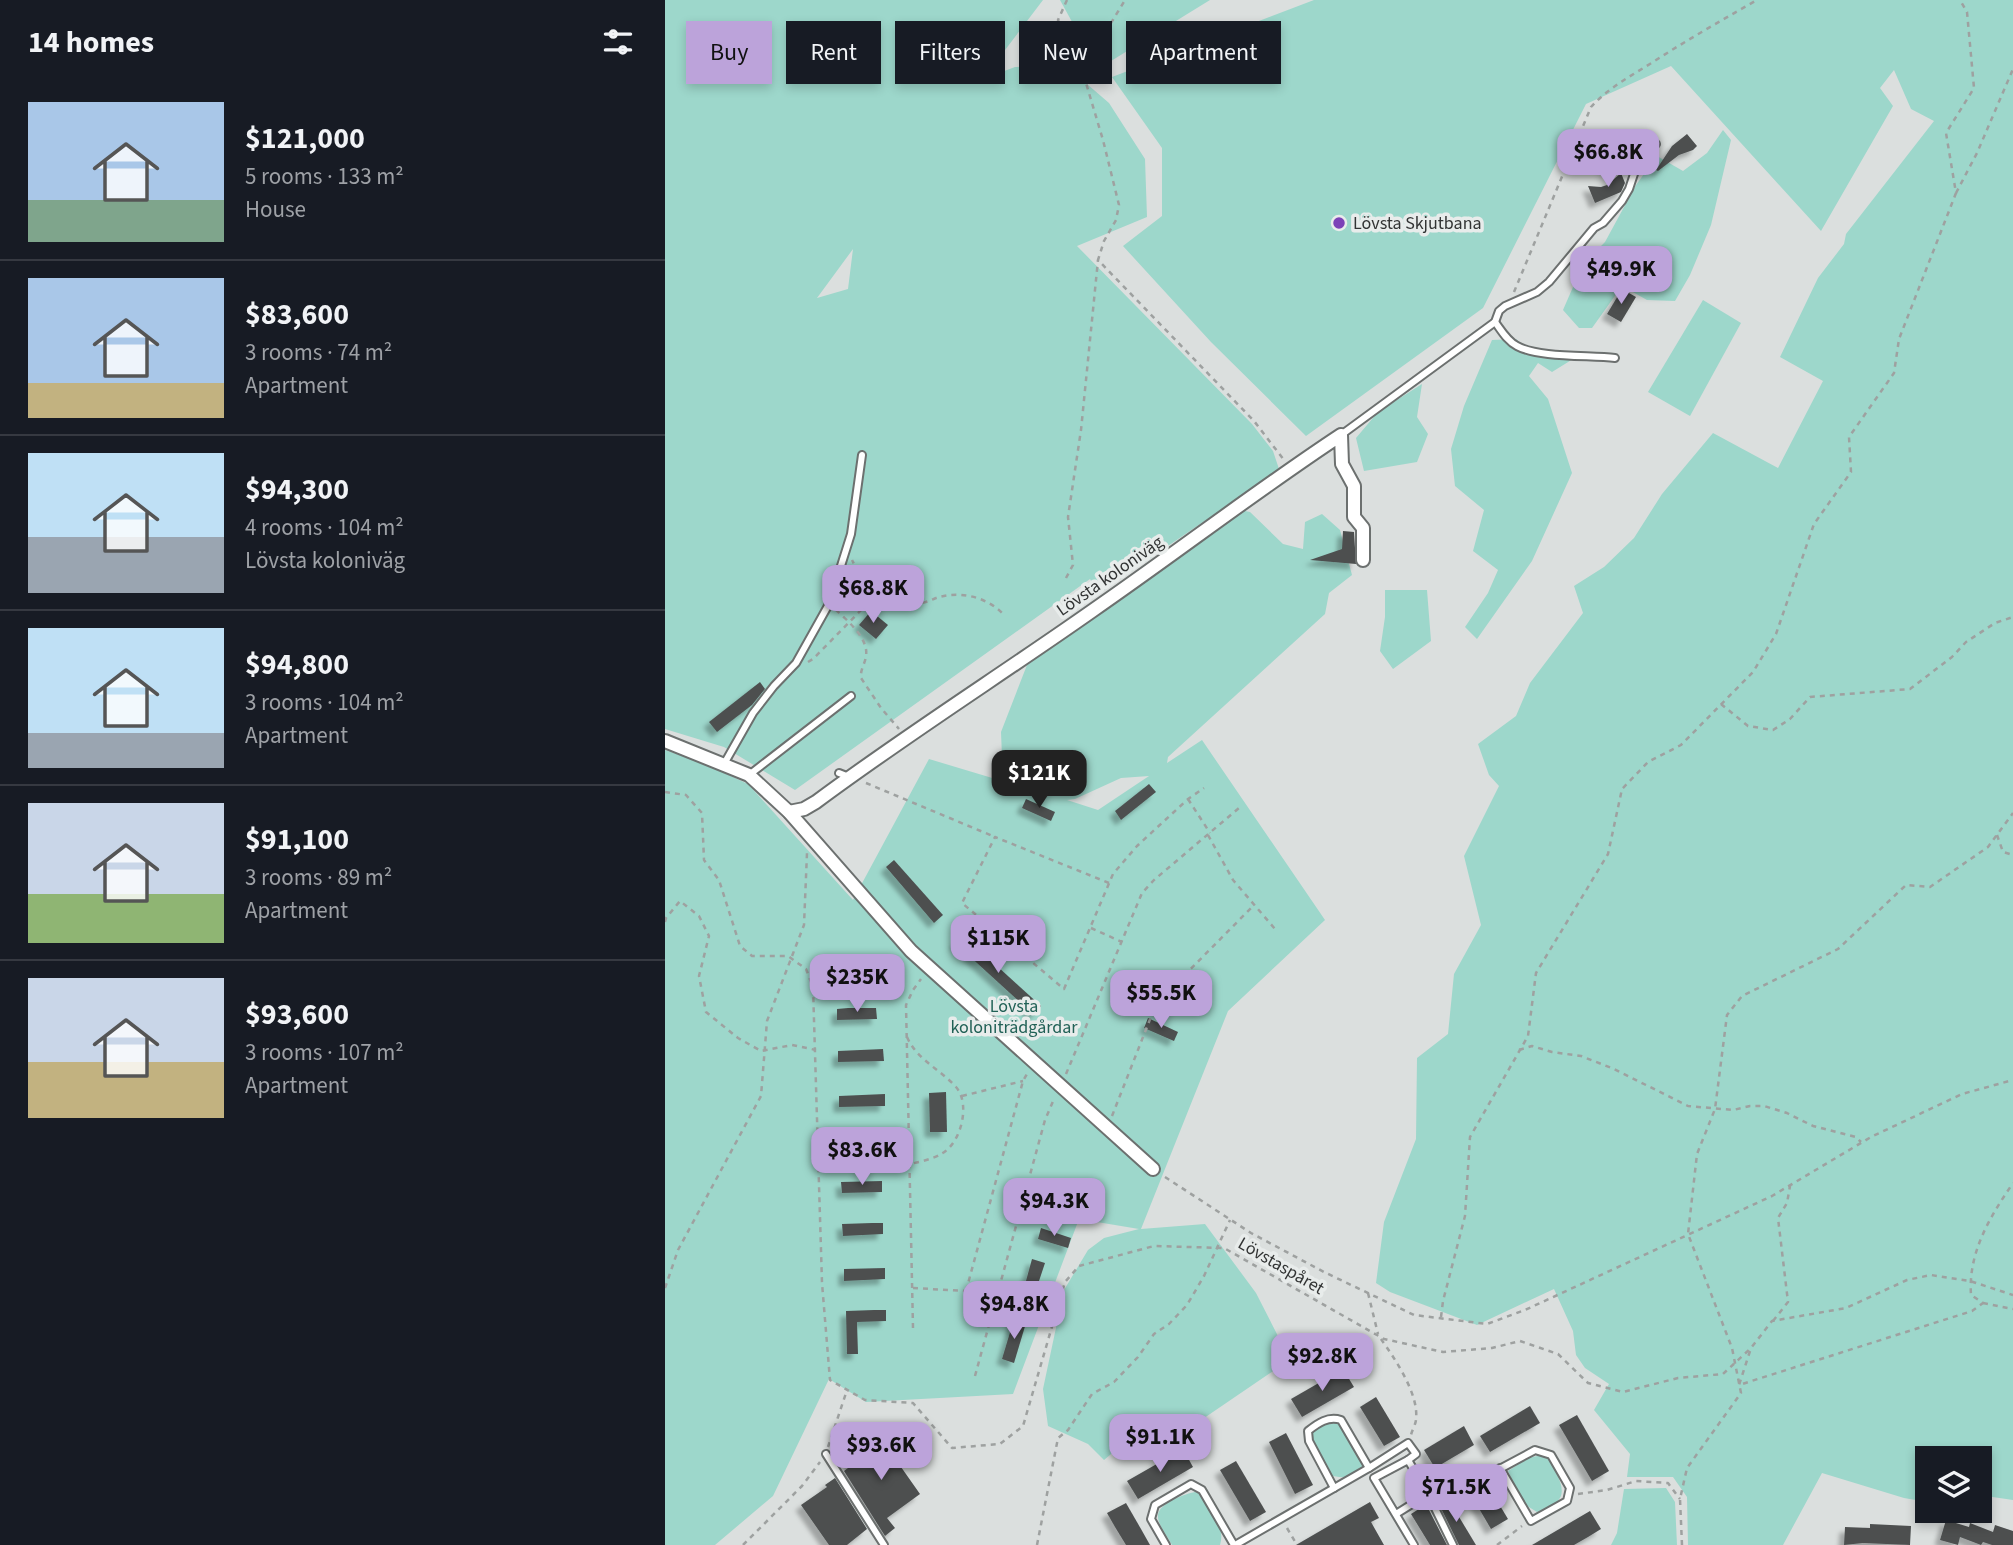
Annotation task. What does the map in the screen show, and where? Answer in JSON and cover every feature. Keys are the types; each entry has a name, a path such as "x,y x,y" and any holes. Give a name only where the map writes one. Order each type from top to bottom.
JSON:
{"street":[{"name":"Lövsta koloniväg","path":"789,812 804,809 844,775 906,737 1094,610 1290,468 1341,435"},
{"path":"1341,435 1342,464 1354,486 1354,517 1363,528 1363,561"},
{"path":"665,741 749,775 789,812 911,951 1153,1169"}],"lane":[{"path":"1341,435 1495,322 1499,311 1505,306 1537,292 1549,282 1594,228 1622,201 1635,170 1656,144"},
{"path":"1495,322 1518,347 1559,355 1615,358"},
{"path":"724,764 753,713 796,663 829,604 847,551 862,455"},
{"path":"964,698 969,683"},
{"path":"749,775 851,696"},
{"path":"1334,1488 1309,1441 1308,1432 1317,1424 1335,1418 1341,1420 1369,1468"},
{"path":"1166,1545 1151,1519 1155,1505 1191,1484 1202,1490 1235,1545 1408,1443 1416,1454 1374,1478 1411,1544"},
{"path":"1396,1514 1428,1494 1451,1490 1483,1472 1500,1468 1535,1450 1551,1455 1570,1488 1567,1501 1531,1521 1500,1468"},
{"path":"826,1454 884,1545"},
{"path":"1408,1460 1453,1545"}],"path":[{"path":"1058,21 1067,0"},
{"path":"1112,22 1125,0"},
{"path":"1505,306 1516,289 1591,107 1604,93 1622,81 1757,0"},
{"path":"1956,193 1946,133 1974,88 1967,12 1960,0"},
{"path":"1441,1317 1465,1216 1469,1137 1528,1036 1536,972 1608,854 1622,789 1648,762 1681,745 1753,672 1776,634 1814,524 1851,472 1849,437 1895,373 1899,339 1956,193 1977,153 2013,69"},
{"path":"1066,578 1073,565 1068,517 1081,430 1097,260 1116,220 1119,205 1086,84"},
{"path":"1097,260 1254,421 1290,468"},
{"path":"847,551 872,599"},
{"path":"796,663 804,664 813,659 872,599 892,596 917,603 951,594 974,596 998,607 1005,615"},
{"path":"829,604 849,622 865,644 867,654 861,678 881,708 906,737"},
{"path":"1721,704 1748,726 1773,730 1790,719 1810,697 1910,689 1952,657 1966,642 1995,623 2013,617"},
{"path":"844,775 1109,883"},
{"path":"995,837 962,903 1064,989 1113,874 1137,846 1188,799 1204,788"},
{"path":"665,792 685,796 702,813 704,860 719,880 740,946 752,956 788,956 806,969 813,987 822,1283 830,1380 847,1390 826,1454 802,1486 743,1545"},
{"path":"1188,799 1233,880 1275,929"},
{"path":"975,1376 1045,1120 1142,893 1239,808"},
{"path":"1682,1545 1680,1499 1686,1468 1741,1393 1733,1348 1688,1234 1697,1154 1715,1109 1727,1015 1742,996 1838,949 1906,885 1930,887 1988,846 2013,813"},
{"path":"665,1288 678,1250 761,1096 767,1021 804,925 807,834"},
{"path":"1997,835 2003,852 2013,855"},
{"path":"665,922 680,901 699,916 709,936 699,976 706,1012 738,1038 761,1051 792,1045 815,1051"},
{"path":"1108,1126 1156,1004 1254,905"},
{"path":"1091,928 1122,942"},
{"path":"913,1328 906,1005 913,990 930,968"},
{"path":"906,1034 921,1057 956,1087 963,1109 957,1137 949,1148 941,1154 909,1164"},
{"path":"1528,1036 1531,1045"},
{"path":"1519,1051 1531,1045 1552,1052 1581,1056 1614,1069 1688,1106 1715,1109 1764,1106 1787,1113 1812,1126 1856,1137 1861,1143"},
{"path":"966,1291 1023,1081 1034,1063"},
{"path":"1153,1169 1230,1220 1414,1315 1486,1324 1525,1310 1772,1196 1861,1143 1962,1094 2013,1080"},
{"path":"961,1096 1023,1081"},
{"path":"2013,1183 1986,1223 1970,1275 1971,1295 1983,1303 2013,1309"},
{"name":"Lövstaspåret","path":"847,1390 865,1400 913,1403 952,1448 1000,1444 1023,1426 1065,1282 1079,1266 1154,1246 1224,1248 1379,1336 1443,1352 1492,1348 1520,1341 1558,1354 1588,1382 1623,1392 1678,1378 1723,1374 1751,1348 1788,1302 1777,1217 1787,1203 1790,1186"},
{"path":"1037,1545 1058,1438 1068,1430 1092,1394 1114,1382 1138,1357 1153,1334 1169,1324 1187,1305 1230,1220"},
{"path":"1772,1321 1846,1308 1907,1280 1931,1275 1970,1281 2013,1296"},
{"path":"912,1288 966,1291 996,1299"},
{"path":"1368,1293 1375,1330 1398,1362 1414,1401 1416,1419 1408,1443"},
{"path":"1739,1385 1972,1311 1983,1303"},
{"path":"1739,1385 1751,1348"},
{"path":"1569,1495 1607,1490 1636,1481 1668,1482 1680,1499"},
{"path":"1282,1519 1297,1545"},
{"path":"1497,1545 1531,1521"}],"green space":[{"name":"Lövsta koloniträdgårdar","path":"665,0 1043,0 1027,21 1019,21 1019,32 1005,50 1005,21 895,21 895,84 1005,84 1005,71 1019,67 1019,84 1087,84 1109,103 1145,159 1147,217 1077,246 1252,424 1273,451 1279,469 1225,507 1250,512 1283,544 1303,549 1305,522 1322,514 1340,530 1352,575 1329,593 1325,614 1168,757 1167,763 1202,740 1325,920 1228,1011 1141,1229 1205,1224 1256,1293 1280,1340 1279,1367 1188,1429 1147,1424 1104,1460 1088,1444 1048,1426 1043,1389 1064,1290 1088,1250 1104,1238 1139,1229 1079,1219 1013,1394 866,1402 829,1379 773,1496 715,1545 665,1545 665,750 705,764 748,784 853,900 929,759 1032,790 1002,757 1001,732 1027,665 1203,535 1206,520 1099,593 1090,579 795,790 724,747 665,729","holes":["853,249 848,289 817,298","1149,776 1098,810 1067,800 1121,778"]},
{"path":"1060,0 1210,0 1176,21 1126,21 1126,52 1112,60 1112,21 1072,21"},
{"path":"1314,0 2013,0 2013,1500 1992,1497 1992,1446 1915,1446 1915,1500 1822,1473 1783,1545 1688,1545 1687,1497 1673,1477 1627,1477 1630,1454 1594,1410 1609,1384 1585,1368 1576,1355 1573,1331 1554,1289 1477,1325 1390,1292 1376,1283 1384,1222 1416,1139 1417,1058 1448,1034 1454,974 1481,925 1464,856 1499,786 1489,775 1478,744 1516,716 1530,683 1583,613 1574,586 1604,567 1634,538 1662,494 1713,433 1778,468 1823,381 1780,357 1818,278 1844,244 1846,234 1934,121 1911,109 1894,70 1880,88 1893,106 1821,231 1671,66 1586,104 1483,308 1306,436 1211,342 1123,246 1162,216 1162,148 1112,77 1126,72 1126,84 1281,84 1281,21 1259,21"},
{"path":"1723,130 1731,140 1711,225 1690,275 1675,301 1647,300 1622,286 1592,328 1579,328 1563,310 1583,264 1605,242 1636,185 1657,156 1683,171 1707,153"},
{"path":"1703,300 1741,323 1690,416 1648,392"},
{"path":"1516,339 1535,357 1557,350 1573,359 1552,372 1538,363 1529,376 1548,399 1572,473 1532,561 1477,639 1465,627 1488,593 1498,570 1473,551 1484,510 1455,486 1451,449 1464,406 1492,340"},
{"path":"1422,384 1417,417 1428,434 1417,462 1364,471 1356,438 1378,412"},
{"path":"1385,590 1427,590 1431,641 1393,669 1380,651 1385,617"},
{"path":"1332,1421 1340,1422 1362,1461 1362,1467 1352,1475 1330,1475 1311,1437 1313,1431"},
{"path":"1542,1455 1549,1458 1562,1491 1556,1502 1537,1512 1524,1504 1508,1471 1528,1458"},
{"path":"1666,1488 1675,1502 1677,1545 1611,1545 1617,1533 1624,1489"},
{"path":"1200,1493 1219,1524 1220,1545 1172,1545 1161,1526 1158,1515 1163,1507 1179,1497"}],"building":[{"path":"1687,134 1697,146 1656,170 1672,146"},
{"path":"1621,173 1625,183 1621,192 1595,203 1588,186 1607,185"},
{"path":"1622,289 1636,297 1621,322 1607,314"},
{"path":"1343,531 1354,532 1356,564 1310,560 1342,549"},
{"path":"871,611 888,625 876,639 859,625"},
{"path":"760,682 765,689 752,705 717,732 709,722"},
{"path":"1149,784 1156,792 1121,820 1115,811"},
{"path":"1026,799 1055,812 1051,821 1022,808"},
{"path":"894,860 943,915 934,923 886,867"},
{"path":"963,935 1041,1006 1034,1015 955,943"},
{"path":"876,1008 877,1019 837,1020 837,1009"},
{"path":"1148,1018 1178,1032 1174,1041 1144,1028"},
{"path":"883,1049 884,1061 838,1062 838,1051"},
{"path":"946,1092 947,1132 930,1132 929,1093"},
{"path":"885,1094 885,1106 839,1107 839,1096"},
{"path":"880,1136 881,1148 840,1149 840,1138"},
{"path":"882,1181 882,1192 842,1193 841,1182"},
{"path":"883,1223 883,1234 843,1236 842,1224"},
{"path":"1041,1228 1071,1238 1068,1248 1038,1239"},
{"path":"1032,1259 1045,1263 1032,1302 1021,1299"},
{"path":"885,1268 885,1279 844,1281 844,1269"},
{"path":"886,1310 886,1321 857,1322 858,1354 847,1354 846,1311"},
{"path":"1014,1319 1026,1323 1014,1363 1002,1359"},
{"path":"1343,1369 1354,1387 1302,1417 1291,1399"},
{"path":"1376,1397 1400,1437 1384,1446 1360,1407"},
{"path":"1530,1406 1540,1423 1490,1452 1480,1436"},
{"path":"1577,1415 1609,1471 1592,1481 1559,1425"},
{"path":"1464,1426 1474,1445 1435,1468 1424,1450"},
{"path":"1286,1433 1313,1485 1295,1494 1269,1442"},
{"path":"885,1437 905,1465 901,1467 920,1494 887,1518 895,1528 885,1536 844,1471 852,1465 845,1457 854,1450 859,1456"},
{"path":"1183,1449 1193,1467 1138,1499 1127,1481"},
{"path":"1236,1461 1266,1512 1250,1521 1220,1470"},
{"path":"835,1478 867,1529 847,1545 829,1545 801,1505"},
{"path":"1484,1479 1508,1519 1491,1529 1467,1488"},
{"path":"1447,1497 1476,1545 1459,1545 1438,1502"},
{"path":"1370,1502 1379,1518 1371,1522 1384,1545 1296,1545"},
{"path":"1126,1503 1150,1545 1126,1545 1107,1513"},
{"path":"1422,1507 1424,1510 1428,1508 1447,1545 1430,1545 1411,1514"},
{"path":"1590,1511 1601,1529 1588,1537 1574,1545 1532,1545"},
{"path":"1945,1523 1969,1527 1970,1523 1993,1532 1995,1525 2013,1531 2013,1545 1983,1542 1981,1545 1960,1537 1958,1545 1940,1540"},
{"path":"1870,1524 1911,1526 1910,1545 1844,1545 1845,1527 1870,1528"}],"place":[{"name":"Lövsta Skjutbana","path":"1339,223"}]}
